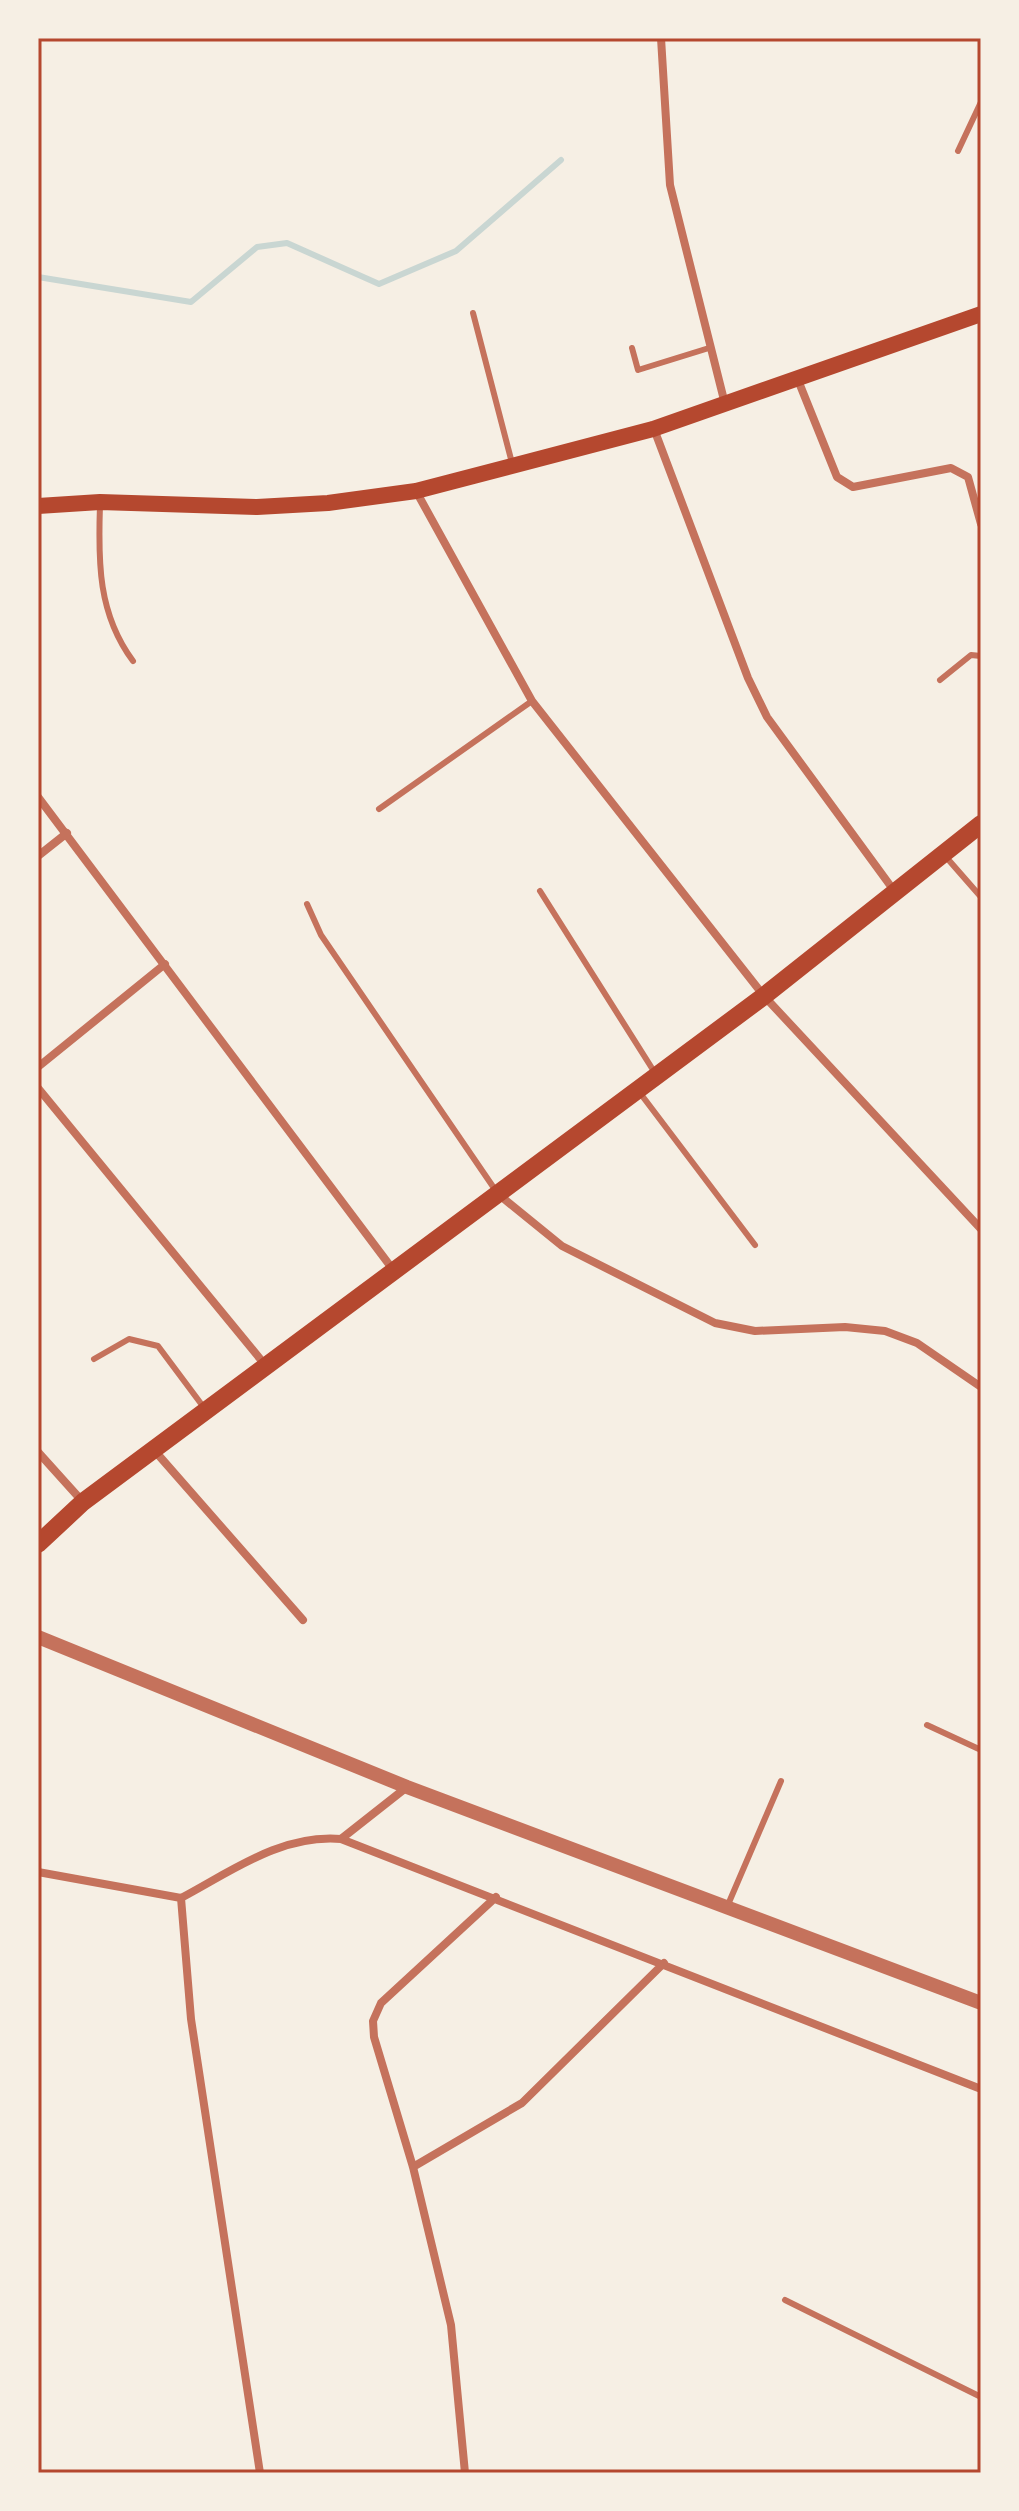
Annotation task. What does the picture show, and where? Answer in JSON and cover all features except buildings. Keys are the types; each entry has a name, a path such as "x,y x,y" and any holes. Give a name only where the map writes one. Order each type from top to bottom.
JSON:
{"main road":[{"path":"38,506 100,502 257,507 328,503 416,491 512,463 653,429 981,314"},
{"path":"38,1544 83,1502 764,996 981,824"}],"street":[{"path":"661,38 670,185 725,404"},
{"path":"798,380 837,477 853,487 951,468 968,477 981,524"},
{"path":"653,429 748,678 767,717 895,893"},
{"path":"416,491 532,701 764,996 981,1229"},
{"path":"38,797 394,1271"},
{"path":"38,856 67,833"},
{"path":"38,1067 165,964"},
{"path":"38,1088 266,1366"},
{"path":"498,1194 562,1246 715,1323 755,1331 845,1327 885,1331 935,1353 981,1387"},
{"path":"154,1450 303,1620"},
{"path":"38,1452 83,1502"},
{"path":"38,1637 407,1787 981,2003"},
{"path":"341,1839 407,1787"},
{"path":"38,1872 181,1898 281,1845 311,1838 341,1839 981,2089"},
{"path":"465,2473 451,2325 413,2167 374,2037 373,2021 381,2003 496,1897"},
{"path":"181,1898 191,2019 260,2473"},
{"path":"413,2167 522,2103 664,1963"}],"lane":[{"path":"958,151 981,102"},
{"path":"473,313 512,463"},
{"path":"632,348 638,370 709,348"},
{"path":"100,502 100,577 106,613 115,638 133,661"},
{"path":"940,680 971,655 981,656"},
{"path":"379,809 532,701"},
{"path":"944,854 981,897"},
{"path":"540,891 657,1076"},
{"path":"307,904 321,935 498,1194"},
{"path":"637,1090 755,1245"},
{"path":"94,1359 129,1339 158,1346 207,1412"},
{"path":"927,1725 981,1750"},
{"path":"727,1907 781,1781"},
{"path":"785,2300 981,2397"}],"waterway":[{"path":"38,277 191,302 257,247 287,243 379,284 456,251 561,160"}]}
